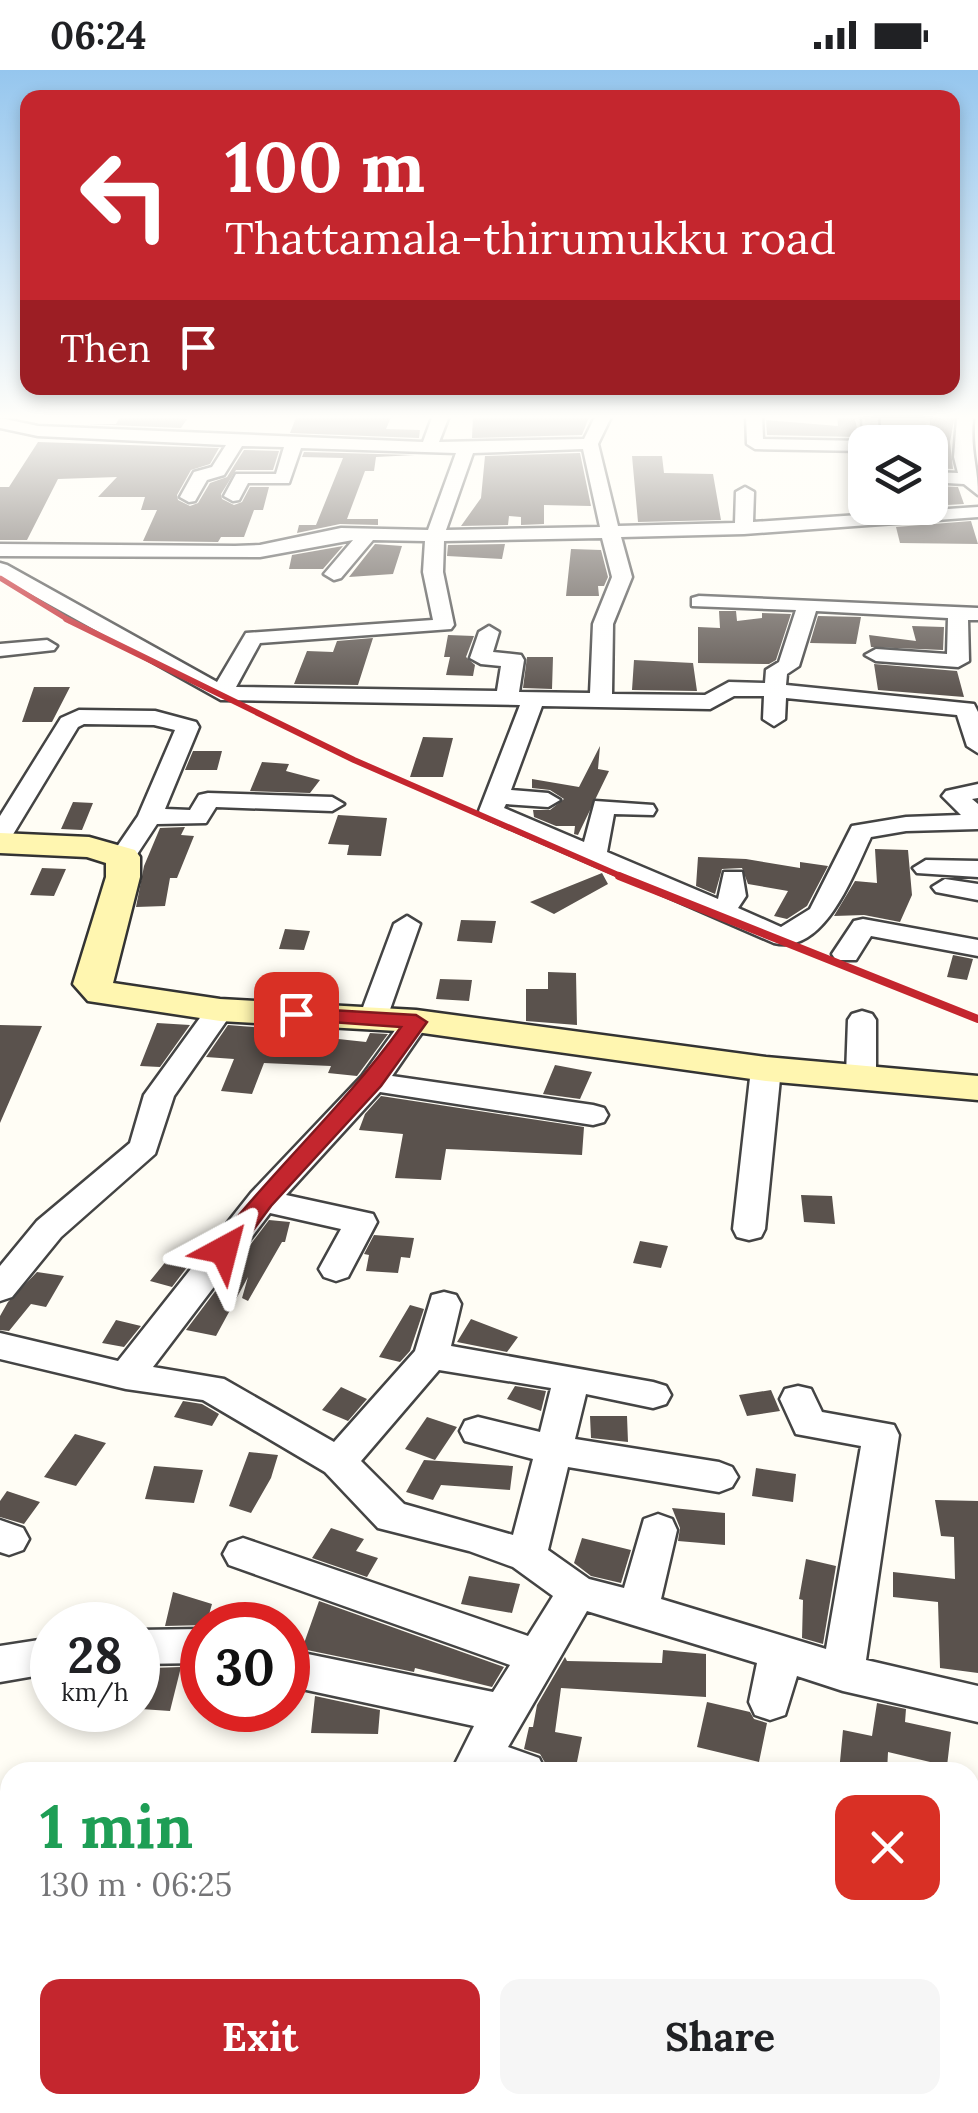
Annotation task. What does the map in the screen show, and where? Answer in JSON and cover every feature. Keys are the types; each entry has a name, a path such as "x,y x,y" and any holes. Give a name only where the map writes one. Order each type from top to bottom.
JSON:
{"street":[{"path":"221,693 254,637 444,625 433,572 435,534 444,510"},
{"path":"601,700 603,624 622,578 605,510"},
{"path":"744,510 744,528"},
{"path":"0,550 235,552 341,534 435,534 495,544 610,532 744,528 978,512"},
{"path":"334,574 366,536"},
{"path":"0,569 221,693 710,702 728,689 775,690 966,709 978,746"},
{"path":"699,602 968,613 958,661 876,655"},
{"path":"774,718 777,670 788,666 808,604"},
{"path":"489,632 481,658 514,660 520,700 491,811 783,938 821,914 861,832 906,824 978,820"},
{"path":"0,650 48,646"},
{"path":"122,857 89,848 0,840 69,723 79,717 154,718 188,727 150,816 122,857 123,877 92,984 101,993 220,1010 416,1022 766,1069 860,1074 978,1088"},
{"path":"978,790 954,796 978,820"},
{"path":"496,796 548,800"},
{"path":"150,816 194,825 208,800 332,804"},
{"path":"593,856 604,806 644,810"},
{"path":"978,869 935,877 978,892"},
{"path":"721,913 733,896 734,877"},
{"path":"373,1018 407,924"},
{"path":"846,954 863,927 978,948"},
{"path":"0,1289 49,1229 144,1146 159,1095 220,1010"},
{"path":"860,1074 862,1020"},
{"path":"126,1376 262,1201 374,1082 416,1022"},
{"path":"749,1229 766,1069"},
{"path":"374,1082 593,1115"},
{"path":"262,1201 361,1222 336,1269"},
{"path":"338,1462 431,1356 444,1304"},
{"path":"0,1346 126,1376 211,1388 338,1462 392,1517 472,1536 527,1556 577,1592 843,1673 978,1704"},
{"path":"431,1356 653,1395"},
{"path":"527,1556 572,1378"},
{"path":"798,1400 809,1424 882,1435 843,1673"},
{"path":"478,1431 554,1450 718,1477"},
{"path":"638,1608 658,1530"},
{"path":"243,1554 538,1658"},
{"path":"479,1762 503,1713 577,1592"},
{"path":"770,1702 780,1654"},
{"path":"0,1664 30,1659"},
{"path":"310,1673 503,1713"}],"building":[{"path":"0,510 42,510 27,540 0,540"},
{"path":"157,510 254,510 244,537 221,537 218,542 143,541"},
{"path":"322,510 350,510 347,519 378,519 378,525 340,524 297,533 299,525 316,525"},
{"path":"472,510 544,510 544,524 521,525 521,517 509,516 508,525 461,526"},
{"path":"637,510 719,510 721,520 638,522"},
{"path":"971,521 978,544 900,543 896,527 948,525"},
{"path":"375,544 402,546 393,574 349,577"},
{"path":"505,544 502,559 447,556 448,545"},
{"path":"343,546 323,569 289,569 292,555"},
{"path":"571,549 601,550 608,577 604,586 598,586 599,596 566,596"},
{"path":"719,611 736,611 737,621 762,618 762,613 791,614 776,660 769,664 698,663 698,627 720,628"},
{"path":"818,616 861,617 856,644 810,643"},
{"path":"912,626 944,627 943,650 871,647 869,635 916,641"},
{"path":"448,635 474,636 466,657 475,665 473,676 446,675 450,657 444,657"},
{"path":"373,638 358,685 294,684 307,651 333,652 337,641"},
{"path":"527,657 553,657 552,689 523,688"},
{"path":"634,660 693,663 697,691 632,690"},
{"path":"874,664 957,671 964,697 878,690"},
{"path":"34,687 70,687 52,722 22,722"},
{"path":"423,737 453,738 443,777 410,777"},
{"path":"600,746 598,769 609,771 578,835 574,834 575,826 556,826 534,817 533,810 550,810 564,799 550,790 532,788 532,779 579,787"},
{"path":"193,751 222,751 217,770 185,770"},
{"path":"262,762 289,764 286,771 320,780 310,793 250,791"},
{"path":"73,802 93,803 82,830 61,829"},
{"path":"338,815 387,818 381,856 347,855 349,845 328,844"},
{"path":"185,827 181,835 194,836 177,878 170,878 165,906 136,907 144,866 160,828"},
{"path":"875,849 908,850 912,895 900,922 864,915 834,916 855,881 877,883"},
{"path":"698,857 746,859 800,868 800,862 828,866 807,906 787,919 774,916 788,891 748,884 742,868 722,869 715,894 696,886"},
{"path":"42,868 66,869 54,896 30,895"},
{"path":"602,873 608,884 554,914 530,902"},
{"path":"461,920 496,921 492,943 457,941"},
{"path":"285,929 310,931 304,950 279,949"},
{"path":"953,955 973,959 967,980 947,977"},
{"path":"548,972 576,973 577,1025 526,1021 526,989 548,989"},
{"path":"440,979 472,980 469,1001 436,999"},
{"path":"157,1023 190,1025 160,1067 140,1066"},
{"path":"0,1025 42,1026 0,1123"},
{"path":"228,1025 330,1033 329,1038 366,1042 370,1033 388,1034 357,1076 328,1073 331,1066 264,1063 252,1094 221,1091 234,1059 206,1057"},
{"path":"555,1065 592,1072 580,1099 543,1094"},
{"path":"381,1096 584,1127 582,1155 446,1149 441,1180 395,1178 403,1134 359,1130 365,1114"},
{"path":"801,1195 832,1196 835,1224 804,1222"},
{"path":"269,1220 290,1222 285,1242 248,1301 242,1298 248,1277 216,1336 186,1330"},
{"path":"374,1235 414,1238 410,1258 401,1257 398,1273 366,1271 369,1255 364,1254"},
{"path":"640,1241 668,1246 661,1268 633,1263"},
{"path":"167,1260 188,1266 172,1287 150,1281"},
{"path":"37,1272 64,1276 46,1307 31,1304 9,1331 0,1330 0,1316 8,1302"},
{"path":"410,1305 424,1309 410,1351 400,1362 379,1357"},
{"path":"471,1319 518,1337 507,1352 457,1342"},
{"path":"116,1320 141,1326 124,1347 102,1343"},
{"path":"515,1386 546,1391 541,1411 507,1399"},
{"path":"341,1387 367,1399 348,1421 322,1410"},
{"path":"771,1390 780,1411 747,1416 739,1395"},
{"path":"183,1401 202,1404 219,1414 212,1426 174,1417"},
{"path":"590,1416 627,1416 628,1442 591,1438"},
{"path":"427,1417 457,1427 435,1460 405,1449"},
{"path":"75,1434 106,1443 76,1486 44,1477"},
{"path":"249,1452 278,1455 271,1478 251,1513 229,1506"},
{"path":"424,1460 513,1466 510,1490 441,1485 433,1500 406,1492"},
{"path":"154,1466 203,1470 194,1503 145,1499"},
{"path":"756,1468 796,1474 793,1502 752,1496"},
{"path":"7,1491 40,1502 24,1524 0,1517 0,1501"},
{"path":"935,1500 978,1501 978,1673 940,1668 938,1602 893,1597 893,1572 955,1579 954,1537 941,1536"},
{"path":"672,1508 725,1513 725,1545 678,1541 680,1528"},
{"path":"331,1528 364,1539 356,1551 378,1558 367,1577 312,1558"},
{"path":"582,1538 631,1550 621,1583 591,1576 574,1563"},
{"path":"806,1559 836,1566 823,1644 802,1638 803,1600 799,1599"},
{"path":"469,1576 520,1584 512,1613 461,1604"},
{"path":"173,1592 206,1602 180,1602 180,1626 165,1626"},
{"path":"319,1601 504,1667 492,1687 415,1668 414,1672 310,1651 310,1626"},
{"path":"663,1650 706,1654 706,1697 561,1688 555,1732 582,1737 577,1762 545,1762 540,1754 524,1749 537,1705 565,1657 567,1661 662,1663"},
{"path":"180,1667 170,1711 160,1710 160,1668"},
{"path":"315,1696 380,1710 378,1734 311,1733"},
{"path":"707,1702 750,1712 754,1719 767,1723 759,1762 697,1747"},
{"path":"877,1703 906,1709 905,1722 951,1732 947,1762 888,1752 888,1762 840,1762 843,1730 872,1736"}],"railway":[{"path":"0,578 70,621"},
{"path":"66,619 70,621"},
{"path":"70,621 354,760 625,878"},
{"path":"619,876 978,1019"}],"route":[{"path":"224,1250 262,1201 374,1082 416,1022 296,1014"}]}
